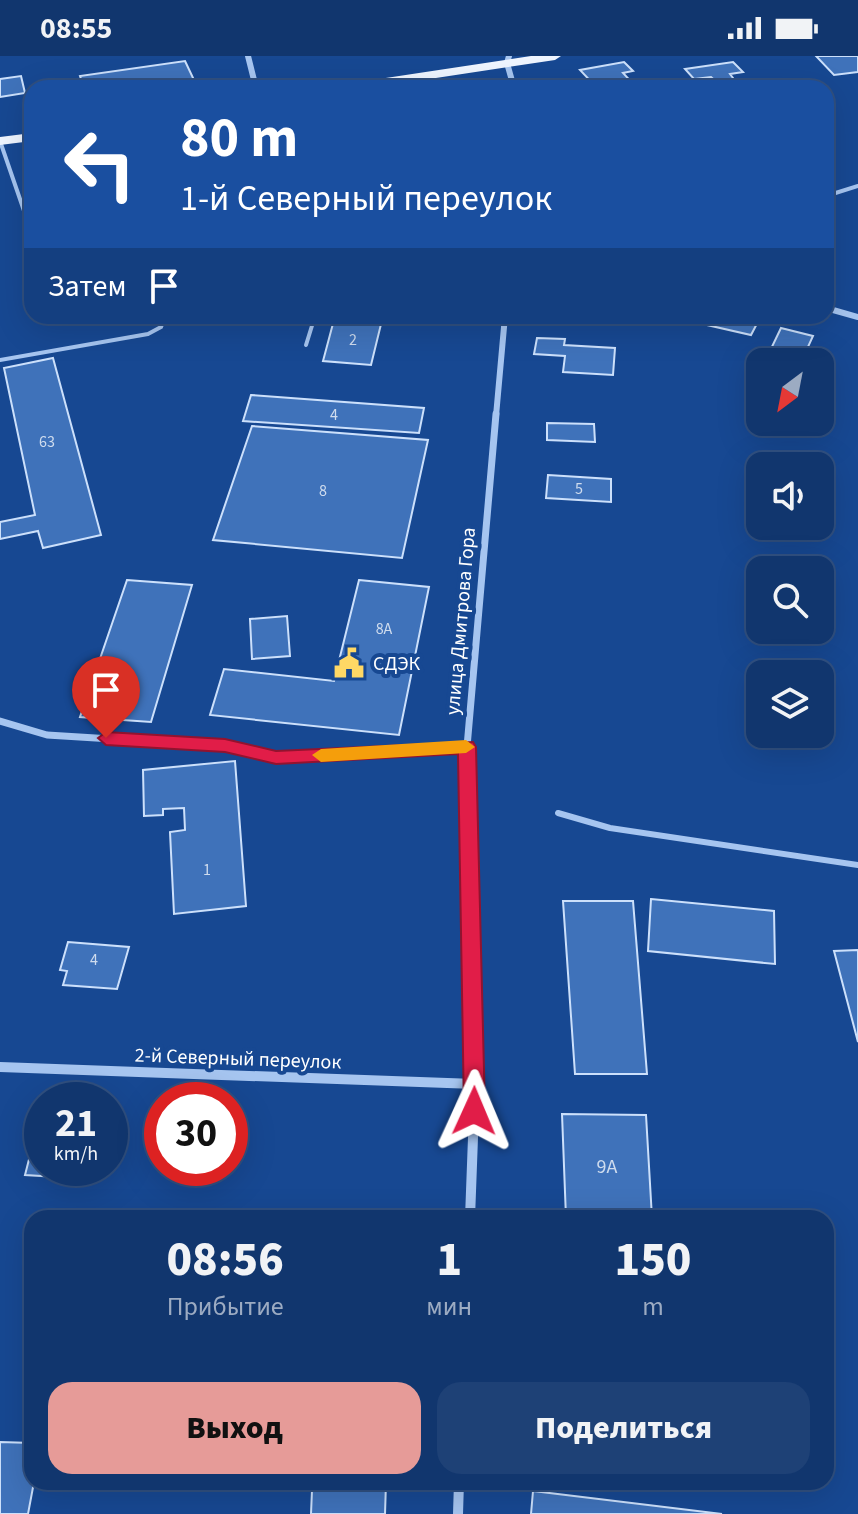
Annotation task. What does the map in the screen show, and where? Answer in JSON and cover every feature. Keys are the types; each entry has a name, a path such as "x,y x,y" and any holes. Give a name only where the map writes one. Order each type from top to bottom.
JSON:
{"main road":[{"path":"392,80 508,60 555,56"},
{"path":"0,141 24,138"}],"street":[{"path":"248,56 254,80"},
{"path":"508,60 512,80"},
{"path":"834,310 858,317"},
{"name":"улица Дмитрова Гора","path":"470,1210 475,1084 467,747 504,324"},
{"path":"0,721 47,735 225,746 276,758 467,747"},
{"name":"2-й Северный переулок","path":"0,1067 475,1084"},
{"path":"458,1514 459,1490"}],"lane":[{"path":"0,141 24,211"},
{"path":"834,194 858,186"},
{"path":"0,360 144,335 158,331 164,324"},
{"path":"306,345 313,324"},
{"path":"558,813 610,828 858,865"}],"building":[{"path":"816,56 858,56 858,72 834,75"},
{"path":"185,61 194,80 81,80 80,76"},
{"path":"624,62 633,71 623,73 630,80 589,80 580,70"},
{"path":"733,62 743,72 730,74 734,80 714,80 711,77 694,79 685,69"},
{"path":"21,76 24,93 0,97 0,79"},
{"path":"333,324 381,324 371,365 323,361"},
{"path":"708,324 757,324 751,335"},
{"path":"781,328 813,336 807,348 771,348"},
{"path":"537,338 565,339 564,345 615,348 613,375 563,372 565,356 534,354"},
{"path":"53,358 101,535 43,548 38,531 0,539 0,522 35,515 4,368"},
{"path":"251,395 424,408 419,433 243,421"},
{"path":"547,423 594,424 595,442 547,440"},
{"path":"252,426 428,440 402,558 213,540"},
{"path":"548,475 611,479 611,502 546,498"},
{"path":"127,580 192,585 151,722 80,717"},
{"path":"359,580 429,587 399,735 210,715 224,669 334,681"},
{"path":"287,616 290,656 252,659 250,619"},
{"path":"235,761 246,906 174,914 170,832 185,830 184,808 163,809 163,815 144,816 143,770"},
{"path":"651,899 774,911 775,964 648,951"},
{"path":"563,901 633,901 647,1074 575,1074"},
{"path":"68,942 129,947 117,989 63,985 67,971 60,970"},
{"path":"858,950 858,1042 834,951"},
{"path":"562,1114 646,1115 652,1210 566,1210"},
{"path":"0,1442 24,1443 24,1490 32,1490 28,1514 0,1514"},
{"path":"312,1490 386,1490 385,1514 311,1514"},
{"path":"533,1491 722,1514 531,1514"}],"slow traffic":[{"path":"321,755 466,747"}],"place":[{"name":"СДЭК","path":"349,663"}],"route":[{"path":"106,738 225,746 276,758 467,747 474,1111"}]}
